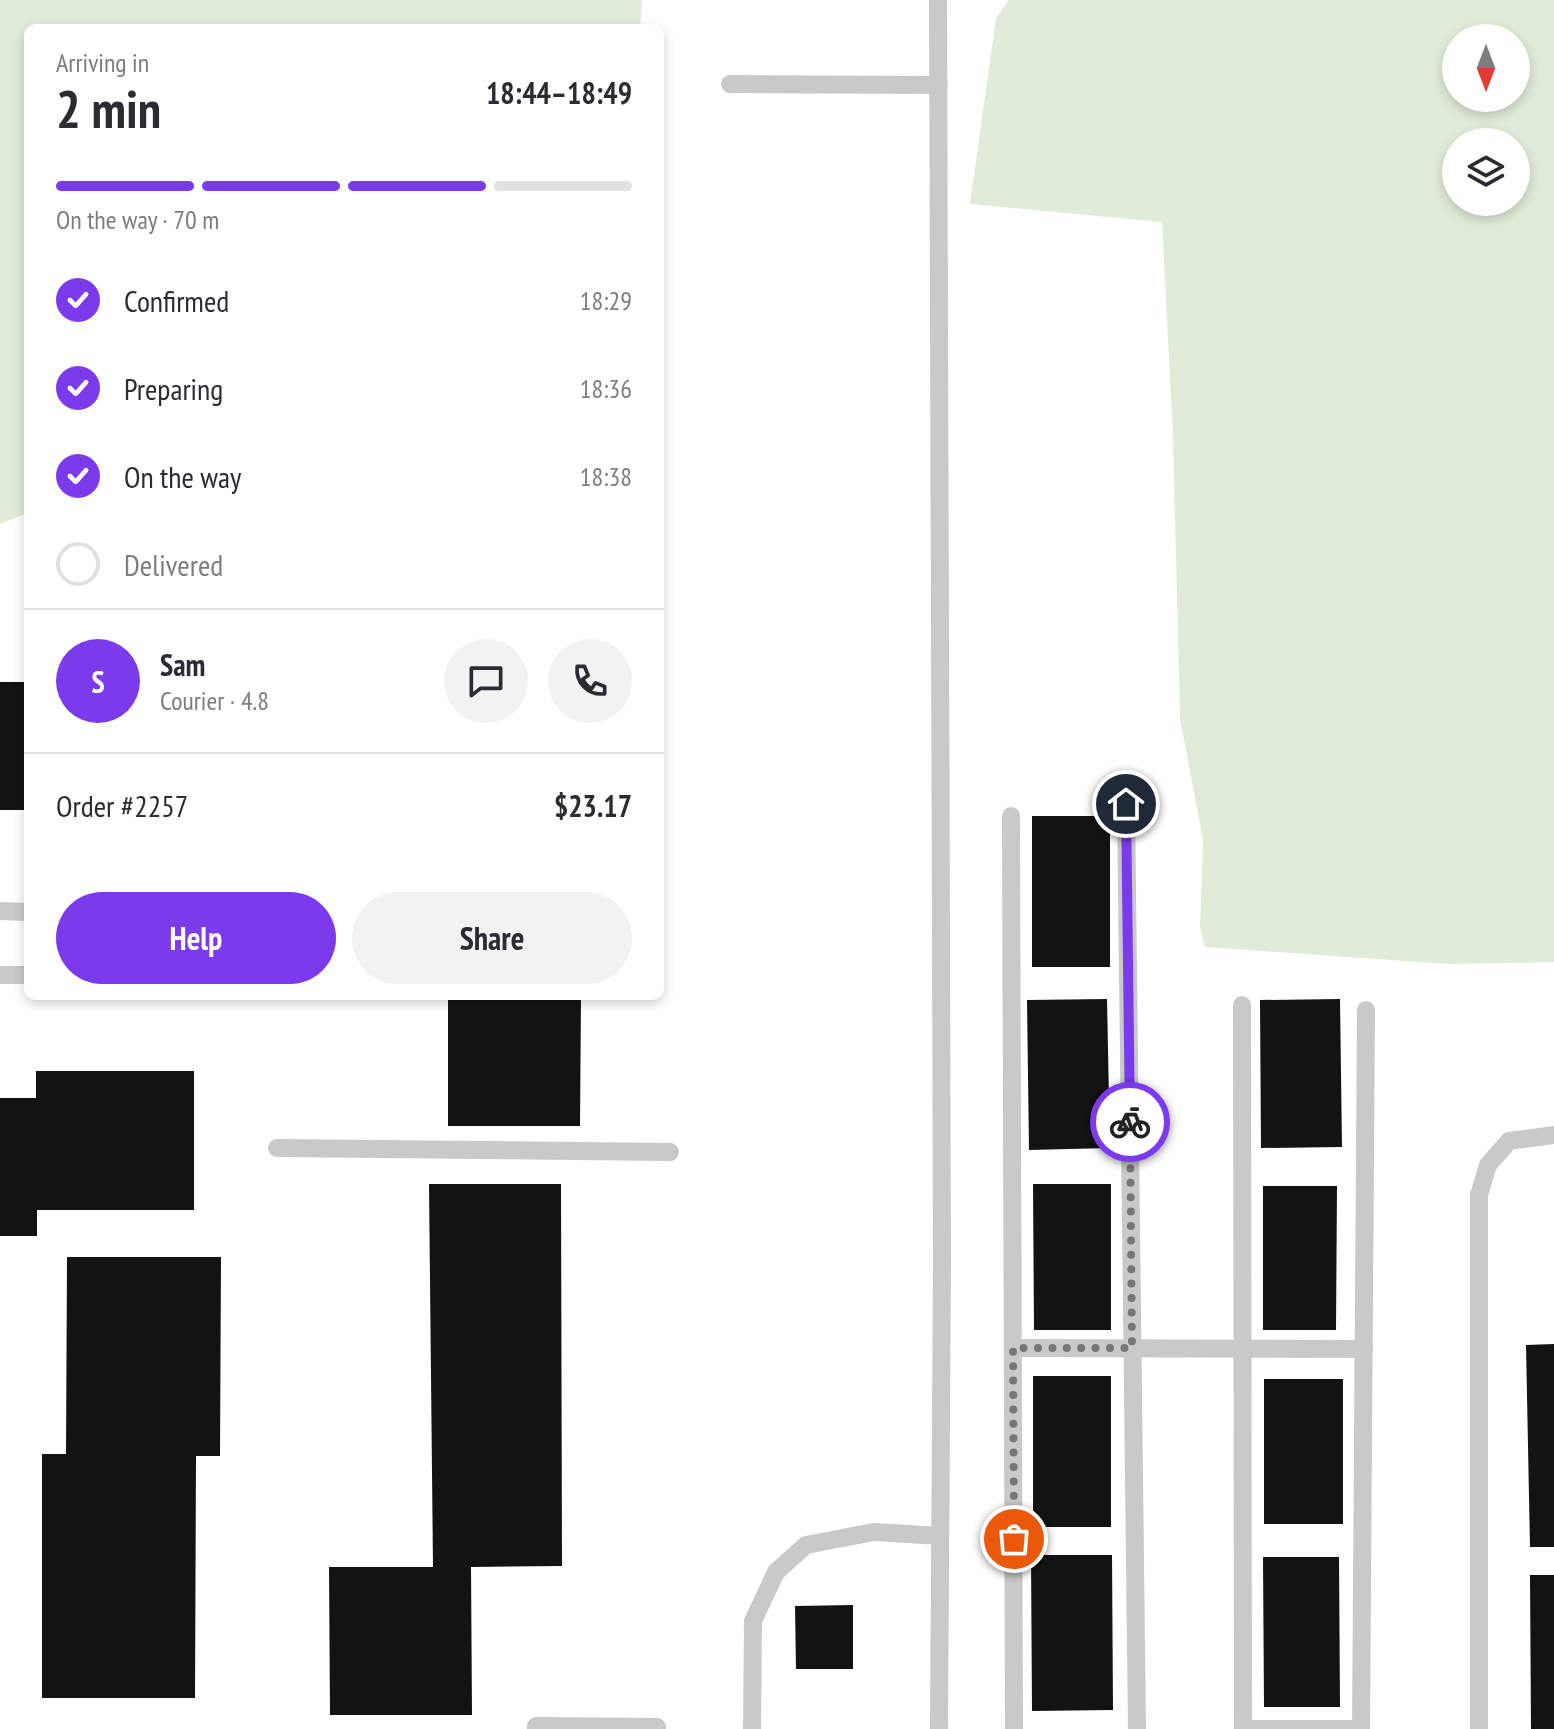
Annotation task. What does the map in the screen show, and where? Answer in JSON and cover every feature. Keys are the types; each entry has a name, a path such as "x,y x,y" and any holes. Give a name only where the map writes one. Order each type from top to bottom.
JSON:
{"lane":[{"path":"938,0 942,1138 939,1729"},
{"path":"730,84 939,85"},
{"path":"1126,804 1137,1729"},
{"path":"1011,816 1014,1729"},
{"path":"0,911 24,912"},
{"path":"0,975 24,975"},
{"path":"1242,1005 1243,1729 1361,1729 1366,1010"},
{"path":"1479,1729 1479,1195 1488,1165 1509,1141 1554,1135"},
{"path":"277,1148 670,1152"},
{"path":"1013,1348 1364,1349"},
{"path":"752,1729 753,1621 776,1572 806,1545 874,1532 940,1536"},
{"path":"536,1729 536,1726 551,1726 657,1729"}],"green space":[{"path":"0,0 642,0 640,24 24,24 24,515 0,524"},
{"path":"1009,0 1554,0 1554,962 1448,964 1205,947 1200,927 1203,840 1180,719 1173,437 1162,222 970,204 996,18"}],"building":[{"path":"0,682 24,682 24,810 0,810"},
{"path":"1032,816 1110,816 1110,967 1032,967"},
{"path":"1107,999 1110,1148 1029,1150 1027,1000"},
{"path":"1340,999 1342,1147 1261,1148 1260,1000"},
{"path":"448,1000 581,1000 580,1126 448,1126"},
{"path":"36,1071 194,1071 194,1210 37,1210 37,1236 0,1236 0,1098 36,1098"},
{"path":"429,1184 561,1184 562,1566 471,1567 472,1715 330,1715 329,1567 433,1567"},
{"path":"1033,1184 1111,1184 1111,1330 1034,1330"},
{"path":"1263,1186 1337,1186 1336,1330 1263,1330"},
{"path":"67,1257 221,1257 220,1456 196,1456 195,1698 42,1698 42,1454 66,1454"},
{"path":"1554,1344 1554,1547 1530,1547 1526,1345"},
{"path":"1033,1376 1111,1376 1111,1527 1033,1527"},
{"path":"1264,1379 1343,1379 1343,1524 1264,1524"},
{"path":"1031,1555 1112,1555 1113,1710 1032,1711"},
{"path":"1263,1557 1339,1557 1340,1707 1264,1707"},
{"path":"1530,1575 1554,1575 1554,1729 1531,1729"},
{"path":"853,1605 853,1669 796,1669 795,1606"}],"way so far":[{"path":"1014,1539 1013,1348 1132,1348 1130,1122"}],"route":[{"path":"1126,804 1130,1122"}]}
